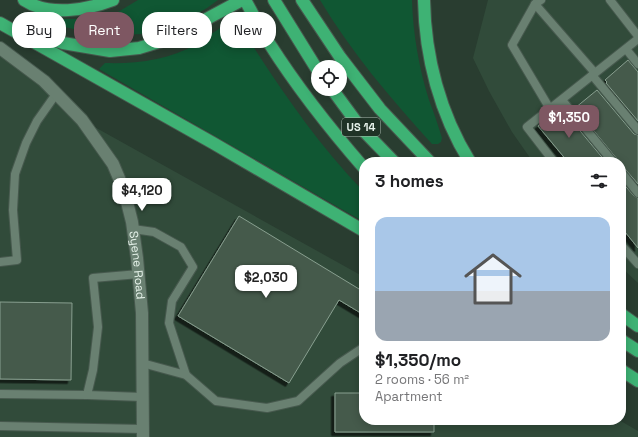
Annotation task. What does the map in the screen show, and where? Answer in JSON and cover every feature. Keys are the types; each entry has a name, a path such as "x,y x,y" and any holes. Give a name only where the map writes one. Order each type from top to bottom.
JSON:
{"highway":[{"path":"24,0 29,4 46,9 81,10 113,0"},
{"path":"0,23 63,43 110,51 132,49 169,39 244,0"},
{"name":"US 14","path":"244,0 269,42 298,85 339,140 359,162"},
{"path":"274,0 312,60"},
{"name":"US 14","path":"302,0 340,57 380,109 425,157"},
{"path":"424,0 428,46 435,81 445,113 467,157"},
{"path":"0,23 213,143 359,228"},
{"name":"US 14","path":"337,96 360,127 389,157"},
{"path":"626,318 638,326"},
{"path":"626,343 638,351"},
{"path":"626,374 638,382"},
{"path":"626,376 638,382"}],"street":[{"name":"Syene Road","path":"0,48 44,81 82,120 113,164 124,190 133,229 139,274 142,313 143,433"}],"lane":[{"path":"610,0 638,36"},
{"path":"550,109 512,45 538,2 638,130"},
{"path":"550,157 527,127 638,39"},
{"path":"626,49 638,64"},
{"path":"0,262 17,260 13,210 15,174 29,137 37,121 56,94"},
{"path":"562,100 609,157"},
{"path":"626,178 638,193"},
{"path":"133,229 154,232 181,247 193,267 172,301 169,323 186,375"},
{"path":"626,251 638,264"},
{"path":"87,395 93,370 98,327 93,278 139,274"},
{"path":"142,362 186,375 216,401 267,408 298,402 340,362 359,350"},
{"path":"0,394 142,396"},
{"path":"0,426 143,433"}],"shaded area":[{"path":"488,0 638,0 638,283 626,272 626,157 530,157 512,132 489,91 473,58"},
{"path":"0,48 82,120 359,274 359,425 626,424 638,431 638,437 0,437"}],"green space":[{"path":"138,0 218,0 200,12 142,12 141,34 134,34 134,12 118,12"},
{"path":"320,0 412,0 415,38 419,63 429,100 442,138 441,142 438,144 432,144 372,75 358,57"},
{"path":"66,19 74,19 74,29 66,27"},
{"path":"220,28 220,48 254,48 297,111 329,153 359,187 359,219 99,69 105,63 140,62 175,54 188,48 212,48 212,34"}],"building":[{"path":"628,60 638,72 638,121 605,80"},
{"path":"597,90 634,134 638,135 638,184 626,170 626,157 615,157 575,108"},
{"path":"561,108 602,157 564,157 538,126"},
{"path":"626,187 634,196 638,198 638,248 626,233"},
{"path":"239,216 359,289 359,312 339,300 289,383 178,316"},
{"path":"0,302 72,303 71,380 0,379"},
{"path":"335,393 359,393 359,425 434,425 434,432 335,432"}]}
